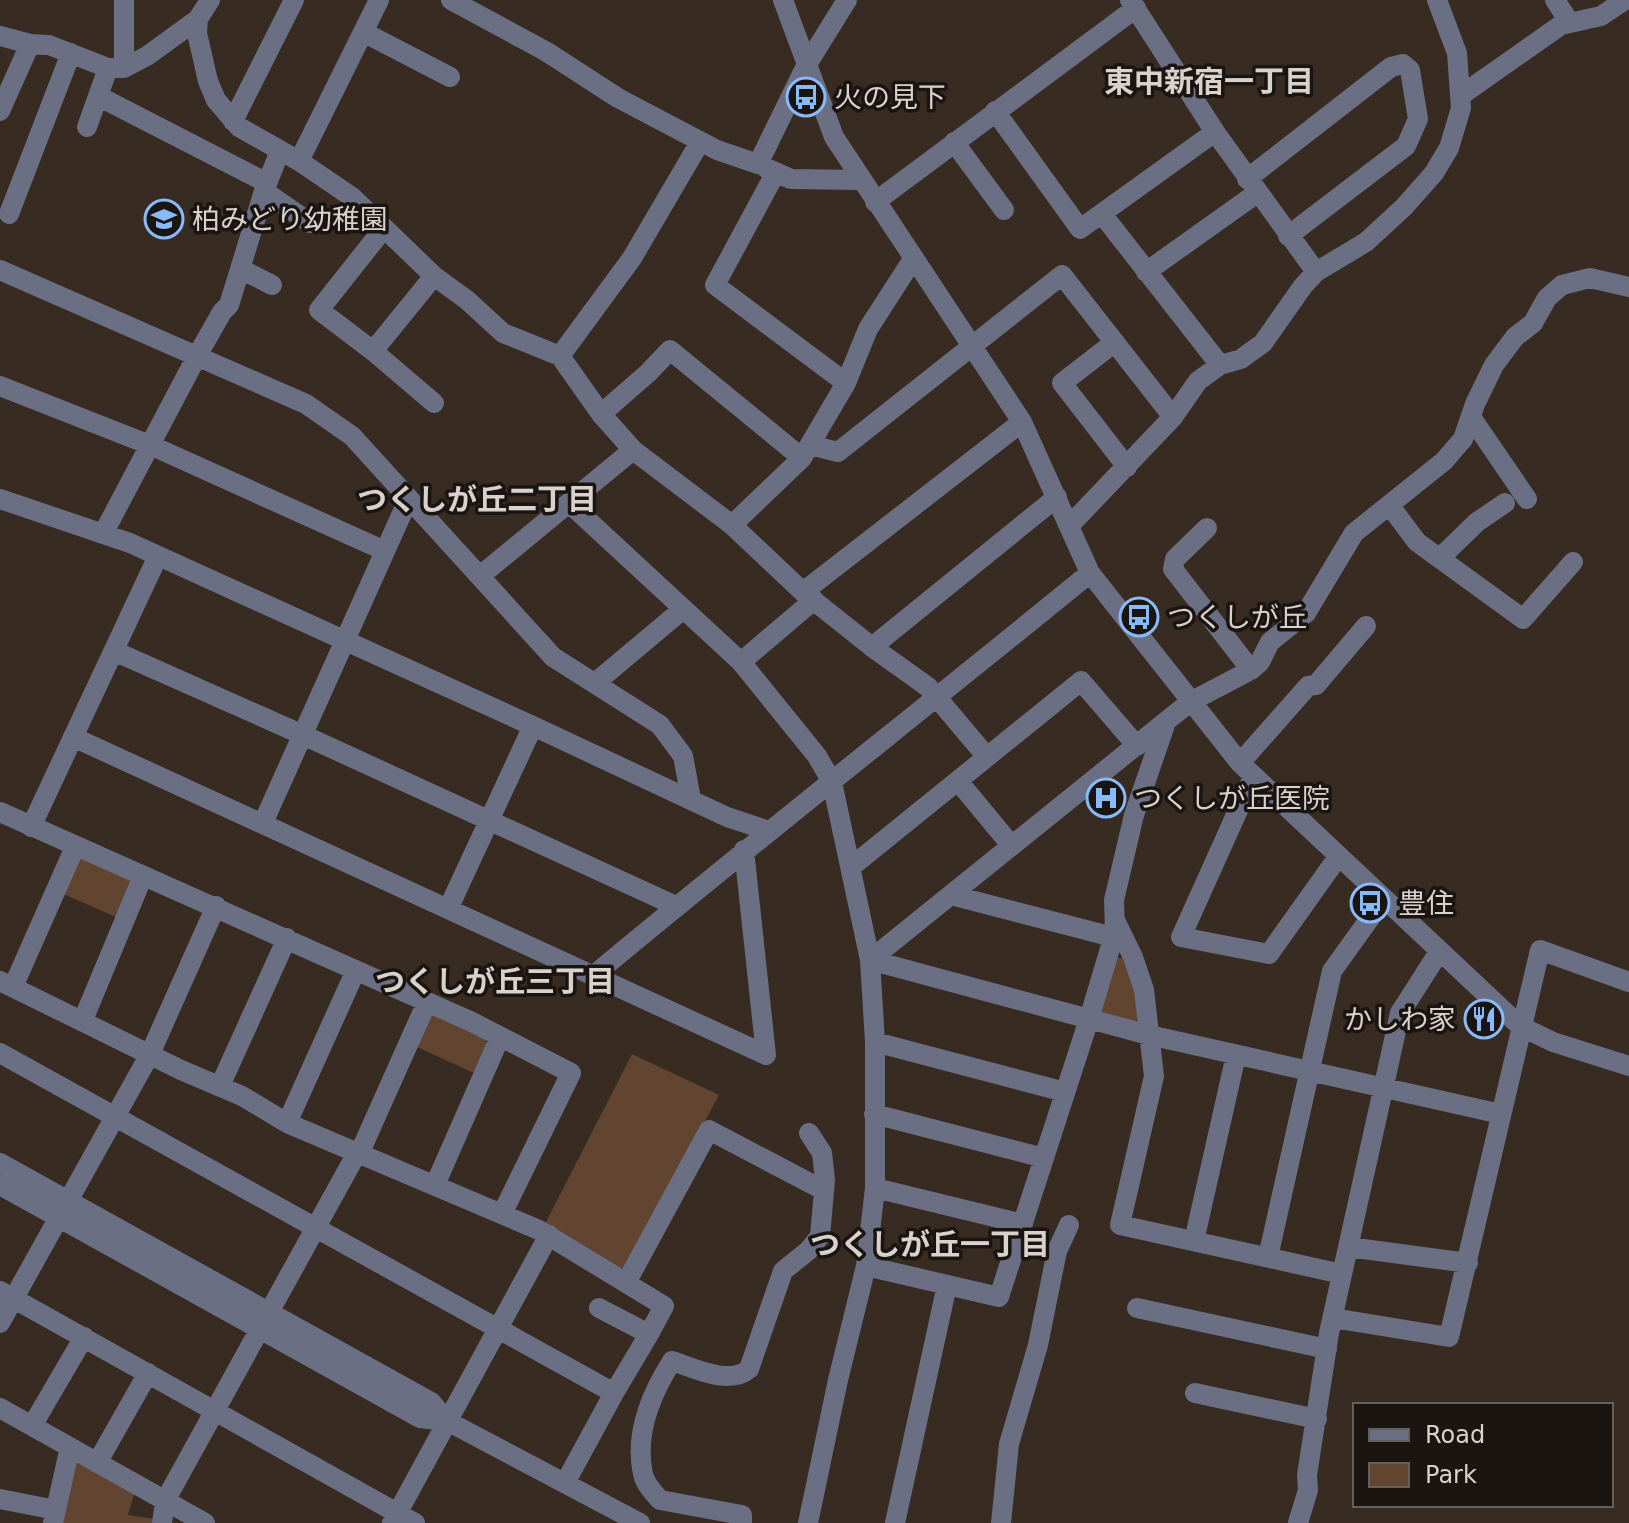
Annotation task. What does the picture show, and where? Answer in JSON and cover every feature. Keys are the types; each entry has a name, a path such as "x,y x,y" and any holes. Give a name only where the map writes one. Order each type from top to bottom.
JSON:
{"street":[{"path":"87,127 98,96 116,68 124,0"},
{"path":"0,36 30,44 49,45 116,68 147,56 198,19 210,0"},
{"path":"233,121 294,0"},
{"path":"299,161 379,0"},
{"path":"451,0 547,52 618,98 700,142 791,179 860,180"},
{"path":"783,0 834,137 1022,422 1090,573 1190,702 1246,770 1520,1026 1553,1042 1629,1066"},
{"path":"846,383 715,285 767,168 806,66 847,0"},
{"path":"1070,525 1173,417 1198,381 1220,365 1241,359 1263,343 1316,272 1366,242 1404,207 1434,173 1449,148 1461,108 1457,53 1437,0"},
{"path":"1555,0 1570,23"},
{"path":"1460,96 1561,25 1601,16 1615,3"},
{"path":"875,202 1133,4 1215,132 1316,272"},
{"path":"198,19 197,33 208,81 216,100 233,121 352,197 434,276 503,333 560,356 601,414 633,450 732,525 808,596 928,687 987,757"},
{"path":"363,32 450,77"},
{"path":"0,111 30,44"},
{"path":"9,214 71,53"},
{"path":"1146,272 1391,67 1403,64 1410,70 1418,119 1406,146 1288,236"},
{"path":"98,96 266,187 310,223"},
{"path":"995,111 1080,229 1215,132"},
{"path":"560,356 632,258 700,142"},
{"path":"954,142 1004,210"},
{"path":"103,534 197,356 229,305 280,151"},
{"path":"1102,214 1220,365"},
{"path":"384,228 319,310 434,403"},
{"path":"732,525 806,452 846,383 868,329 913,259"},
{"path":"241,269 272,285"},
{"path":"0,270 306,404 352,436 553,657 660,725 683,756 691,799"},
{"path":"601,414 670,350 806,452 838,452 1062,275 1173,417"},
{"path":"373,351 434,276"},
{"path":"870,960 1190,702 1251,670 1260,662 1270,642 1306,613 1354,533 1444,461 1463,439 1494,365 1515,337 1533,323 1547,298 1573,281 1590,278 1629,287"},
{"path":"1115,342 1062,383 1127,467"},
{"path":"0,386 150,445 385,551"},
{"path":"1471,417 1527,499"},
{"path":"741,662 808,596 1022,422"},
{"path":"480,576 633,450"},
{"path":"872,647 1057,497"},
{"path":"263,823 408,500"},
{"path":"569,503 741,662 817,756 832,782 870,960 875,1042 875,1188 866,1266 808,1523"},
{"path":"1440,558 1477,522 1505,503"},
{"path":"2,506 103,534 158,556 727,817 769,831"},
{"path":"1390,506 1417,542 1523,619 1573,562"},
{"path":"1207,528 1175,559 1173,569 1251,670"},
{"path":"31,827 158,556"},
{"path":"593,976 744,850 1090,573"},
{"path":"595,683 682,610"},
{"path":"1338,857 1269,954 1181,937 1246,770 1308,686 1316,685 1366,626"},
{"path":"114,651 676,906"},
{"path":"851,867 1081,681 1137,746"},
{"path":"866,1266 999,1297 1089,1019 1114,928 1114,900 1134,815 1166,722"},
{"path":"449,907 533,726"},
{"path":"73,737 766,1055 744,850"},
{"path":"958,781 1011,845"},
{"path":"0,812 287,938 571,1073 502,1214"},
{"path":"75,847 7,984 220,1086 287,1123 359,1151 549,1235 664,1306 565,1483"},
{"path":"83,1020 143,876"},
{"path":"951,895 1114,928 1133,957 1144,990 1154,1076 1120,1225 1342,1274"},
{"path":"1268,1257 1332,971 1383,900"},
{"path":"0,1323 7,1294 63,1209 150,1054 216,906"},
{"path":"220,1086 287,938"},
{"path":"1333,1318 1449,1337 1540,950 1629,982"},
{"path":"1298,1523 1308,1490 1307,1475 1333,1318 1400,1013 1439,952"},
{"path":"870,960 1149,1035 1501,1114"},
{"path":"287,1123 356,970"},
{"path":"162,1523 165,1501 359,1151 427,1002"},
{"path":"435,1185 500,1037"},
{"path":"875,1042 1065,1092"},
{"path":"0,1053 614,1393"},
{"path":"1194,1241 1236,1055"},
{"path":"874,1114 1044,1158"},
{"path":"626,1283 709,1130 823,1190"},
{"path":"742,1523 742,1515 660,1500 642,1473 645,1417 652,1394 672,1361 716,1375 742,1375 749,1369 783,1271 809,1250 820,1236 825,1180 822,1153 809,1133"},
{"path":"0,1163 63,1209 264,1321 431,1402 447,1421 631,1521"},
{"path":"0,1185 63,1209"},
{"path":"875,1188 1023,1224"},
{"path":"1018,1523 1002,1514 1009,1444 1038,1345 1057,1251 1069,1225"},
{"path":"7,1294 401,1520 447,1421 549,1235"},
{"path":"1348,1247 1468,1263"},
{"path":"895,1523 947,1285"},
{"path":"599,1308 649,1334"},
{"path":"1137,1308 1327,1349"},
{"path":"32,1426 84,1337"},
{"path":"97,1463 148,1373"},
{"path":"1195,1393 1317,1419"},
{"path":"0,1408 205,1523"},
{"path":"0,1499 55,1517 70,1447"}],"green space":[{"path":"82,857 130,879 133,886 118,918 61,893 75,860"},
{"path":"1116,958 1125,958 1136,992 1139,1018 1134,1023 1104,1015 1100,1009"},
{"path":"436,1014 485,1040 488,1047 476,1074 415,1046 429,1016"},
{"path":"632,1054 719,1095 626,1269 617,1269 545,1224"},
{"path":"78,1458 135,1491 128,1515 155,1519 155,1523 59,1523"}],"place":[{"name":"火の見下","path":"806,97"},
{"name":"柏みどり幼稚園","path":"164,219"},
{"name":"つくしが丘","path":"1139,617"},
{"name":"つくしが丘医院","path":"1106,798"},
{"name":"豊住","path":"1370,903"},
{"name":"かしわ家","path":"1484,1019"}],"district":[{"name":"東中新宿一丁目","path":"1209,82"},
{"name":"つくしが丘二丁目","path":"477,500"},
{"name":"つくしが丘三丁目","path":"495,982"},
{"name":"つくしが丘一丁目","path":"930,1245"}]}
